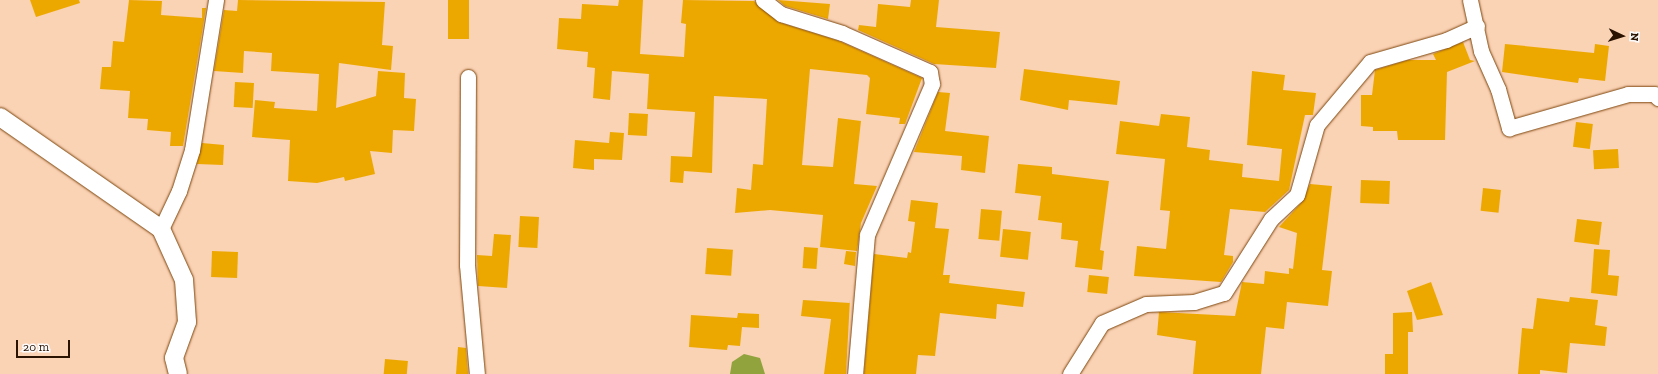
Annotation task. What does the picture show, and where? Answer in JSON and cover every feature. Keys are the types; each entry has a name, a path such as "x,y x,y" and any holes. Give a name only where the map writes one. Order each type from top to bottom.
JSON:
{"street":[{"path":"161,229 179,192 192,150 216,0"},
{"path":"764,0 781,14 842,33 930,72 932,84 867,235 855,374"},
{"path":"1470,0 1477,26 1481,52 1498,89 1509,128 1628,94 1654,94 1658,98"},
{"path":"1070,374 1102,323 1146,304 1194,302 1224,293 1270,219 1297,195 1317,125 1370,62 1446,40 1477,26"},
{"path":"468,77 467,265 477,374"},
{"path":"0,117 161,229 184,280 187,322 174,358 178,374"}],"shaded area":[{"path":"744,354 760,358 765,374 730,374 732,362"}],"building":[{"path":"30,0 79,0 80,3 36,17"},
{"path":"129,0 162,1 161,15 202,18 202,8 206,8 183,146 170,146 171,132 147,130 148,119 128,118 130,91 100,89 102,67 111,67 113,41 124,42"},
{"path":"238,0 385,2 382,45 393,46 391,70 339,63 336,108 376,96 378,71 405,73 404,98 416,99 414,131 393,130 392,153 370,151 375,174 345,181 344,177 317,183 288,181 290,140 252,137 255,100 275,102 274,108 317,111 319,74 271,71 272,53 244,51 243,73 214,71 224,10 237,11"},
{"path":"448,0 469,0 469,39 448,39"},
{"path":"619,0 643,0 640,54 684,57 686,24 681,23 683,0 754,1 778,22 839,41 922,78 905,124 899,124 900,118 866,114 870,78 867,75 810,69 802,165 833,167 838,118 861,121 854,184 877,186 861,223 857,251 820,247 823,215 770,210 735,213 737,188 751,190 753,164 763,165 767,99 714,96 712,173 684,171 683,183 670,182 671,156 692,157 695,112 647,109 649,74 612,71 610,100 593,98 595,68 587,67 588,52 557,49 559,18 581,19 582,4 618,6"},
{"path":"778,0 830,4 828,19 785,6"},
{"path":"911,0 939,0 936,27 1000,32 996,68 934,64 858,30 859,25 876,27 878,4 910,7"},
{"path":"1463,42 1470,60 1475,61 1447,72 1445,140 1398,140 1397,131 1373,131 1373,127 1361,126 1361,95 1372,95 1375,70 1408,60 1436,60 1433,54"},
{"path":"1505,44 1594,53 1595,44 1609,46 1605,81 1579,78 1578,83 1502,72"},
{"path":"1024,69 1120,81 1117,105 1069,100 1068,110 1020,100"},
{"path":"1252,71 1285,75 1283,90 1316,93 1313,115 1305,115 1289,190 1265,212 1230,209 1224,255 1233,256 1233,262 1221,282 1134,276 1137,246 1166,249 1170,211 1160,210 1165,159 1116,154 1120,121 1159,126 1161,114 1190,117 1187,147 1210,150 1209,160 1243,164 1242,177 1279,181 1282,149 1247,145"},
{"path":"235,82 254,83 253,108 234,107"},
{"path":"938,92 950,93 945,131 989,136 985,173 961,170 962,156 914,152"},
{"path":"629,113 648,114 647,136 628,135"},
{"path":"1576,122 1593,124 1590,149 1573,147"},
{"path":"610,132 624,133 622,160 594,159 594,170 573,168 575,140 609,143"},
{"path":"202,143 224,145 223,165 197,164"},
{"path":"1618,149 1619,168 1594,169 1593,150"},
{"path":"1018,164 1052,167 1052,174 1109,181 1100,250 1104,251 1102,270 1075,267 1078,241 1061,239 1062,223 1038,220 1041,196 1015,193"},
{"path":"1361,180 1390,181 1389,204 1360,203"},
{"path":"1310,184 1332,186 1322,270 1332,271 1328,306 1287,302 1284,329 1266,327 1261,374 1193,374 1196,341 1157,335 1159,312 1235,316 1242,282 1264,284 1265,271 1289,274 1289,268 1293,269 1297,233 1279,227 1303,201"},
{"path":"1483,188 1501,190 1498,213 1481,211"},
{"path":"911,200 938,203 935,228 949,229 943,275 950,275 949,283 1025,292 1023,307 997,304 996,319 940,313 935,356 918,355 916,374 864,374 874,254 907,258 908,252 911,253 915,222 908,221"},
{"path":"981,209 1002,211 999,241 978,239"},
{"path":"520,216 539,217 537,248 518,247"},
{"path":"1577,219 1602,222 1599,245 1574,242"},
{"path":"1003,229 1031,232 1028,260 1000,257"},
{"path":"494,234 511,235 507,288 478,286 477,255 492,256"},
{"path":"804,247 818,248 817,269 803,268"},
{"path":"707,248 733,250 731,276 705,274"},
{"path":"1594,249 1610,250 1608,275 1619,276 1617,296 1591,293"},
{"path":"212,251 238,252 237,278 211,277"},
{"path":"846,251 856,252 855,266 844,264"},
{"path":"1089,275 1109,277 1107,294 1087,292"},
{"path":"1431,282 1443,315 1417,320 1407,291"},
{"path":"1570,297 1598,300 1595,325 1607,327 1605,346 1570,343 1567,373 1540,370 1540,374 1518,374 1522,328 1533,329 1537,298 1569,302"},
{"path":"803,300 850,303 846,374 824,374 831,319 801,316"},
{"path":"1412,312 1413,332 1408,332 1408,374 1385,374 1385,354 1393,354 1393,313"},
{"path":"738,313 759,314 759,328 742,327 740,346 728,345 727,350 689,347 691,315 737,318"},
{"path":"458,347 466,348 468,374 456,374"},
{"path":"385,359 408,361 407,374 384,374"}]}
